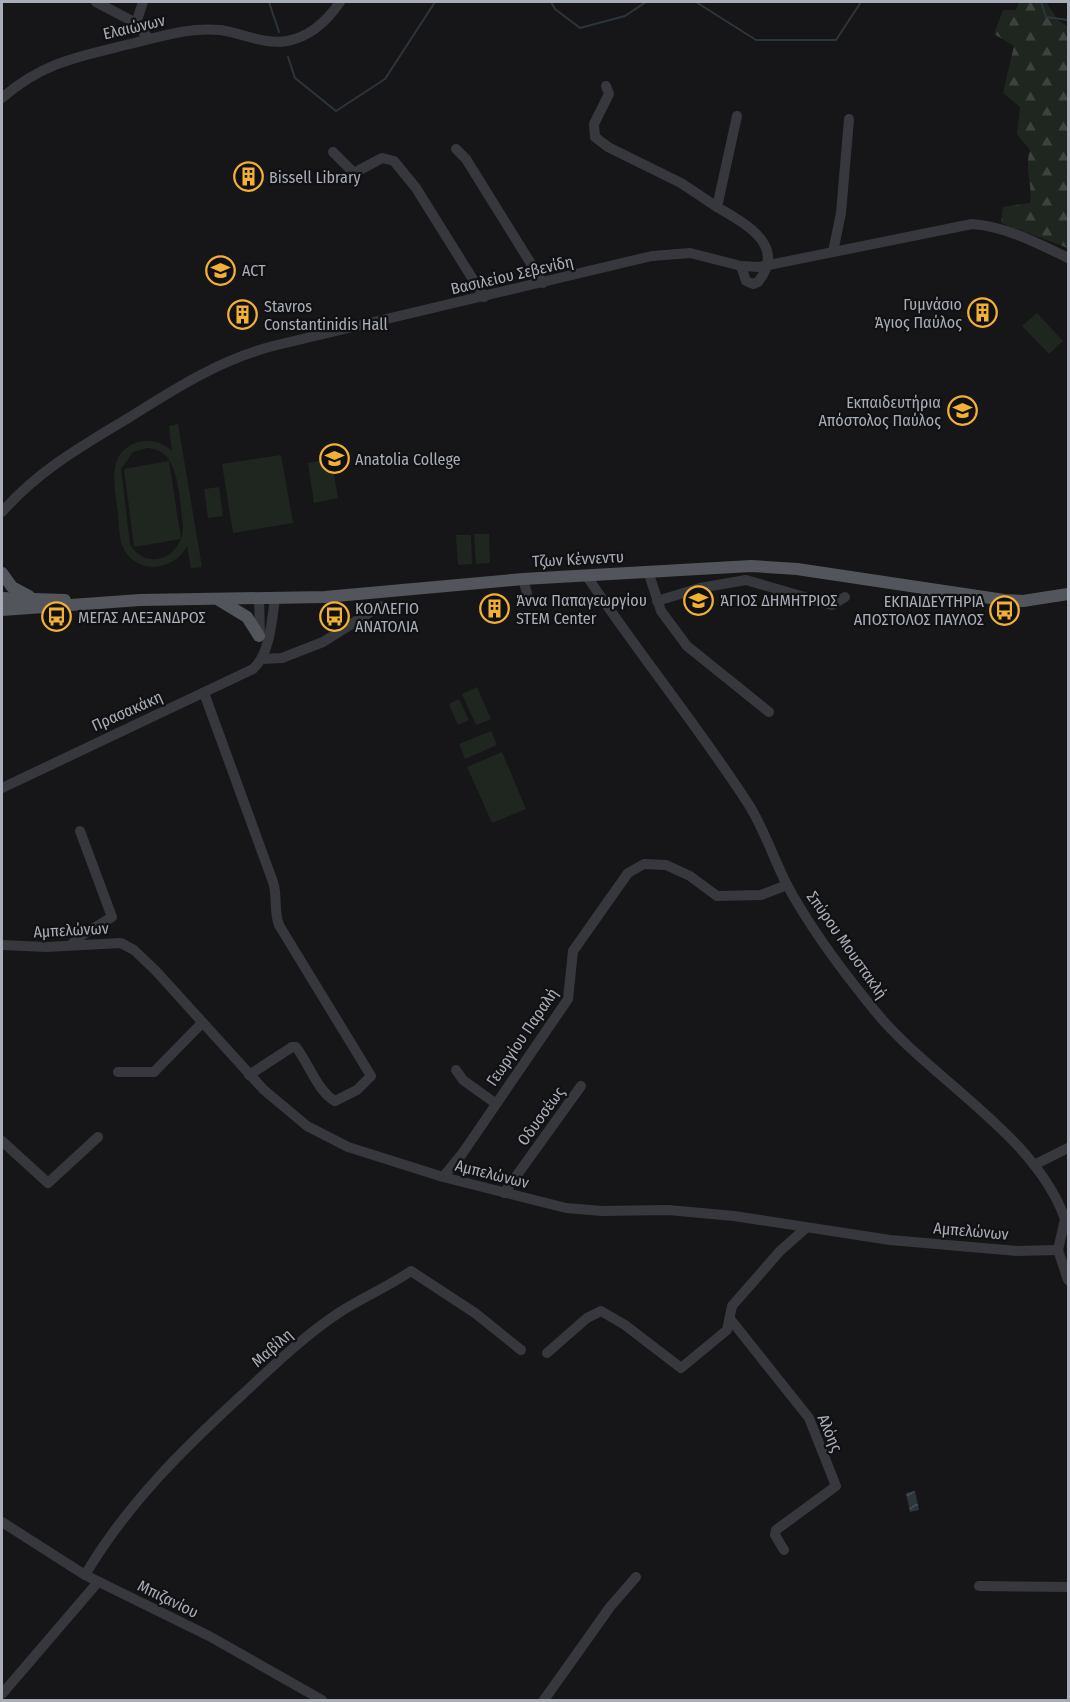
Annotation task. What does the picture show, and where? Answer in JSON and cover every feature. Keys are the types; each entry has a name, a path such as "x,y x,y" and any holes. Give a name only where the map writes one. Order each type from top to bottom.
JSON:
{"main road":[{"name":"Τζων Κέννεντυ","path":"2,610 87,602 360,595 523,579 648,571 770,567 1004,600 1023,601 1068,594"},
{"path":"2,573 17,591 39,598"},
{"name":"Τζων Κέννεντυ","path":"2,598 87,602"},
{"path":"215,599 247,617 259,636"}],"street":[{"path":"96,2 136,23 149,39"},
{"path":"136,23 143,2"},
{"name":"Ελαιώνων","path":"2,98 25,80 53,64 190,30 219,30 268,42 287,41 320,26 340,2"},
{"path":"606,86 609,94 594,124 596,136 608,147 681,183 751,227 767,248 766,266 761,280 753,284 745,279 741,267"},
{"path":"717,207 737,116"},
{"path":"833,252 842,204 849,119"},
{"path":"456,149 466,159 543,283"},
{"path":"333,152 354,173 382,158 394,161 416,188 484,297"},
{"name":"Βασιλείου Σεβενίδη","path":"2,512 38,475 215,366 265,348 669,253 707,256 741,267 766,266 972,224 994,228 1068,258"},
{"path":"648,571 657,602 687,646 769,712"},
{"name":"Σπύρου Μουστακλή","path":"586,575 750,806 787,885 818,936 888,1028 949,1081 1034,1165 1049,1187 1066,1223 1058,1250"},
{"path":"523,579 527,593"},
{"path":"657,602 700,588 747,580 832,605 845,597"},
{"path":"259,598 259,636 263,655"},
{"path":"263,655 273,619 275,598"},
{"name":"Πρασακάκη","path":"2,788 248,672 263,655 282,658 322,642 380,606 396,611"},
{"path":"204,693 276,891 273,905 279,925 371,1076 357,1090 335,1101 327,1096 296,1047 292,1047 249,1075"},
{"path":"71,945 79,937 112,917 80,831"},
{"name":"Γεωργίου Παραλή","path":"443,1177 568,999 573,951 631,870 644,864 666,865 690,876 717,896 760,895 787,885"},
{"name":"Αμπελώνων","path":"2,945 121,943 134,950 249,1075 285,1109 325,1137 348,1147 443,1177 566,1208 602,1211 669,1210 735,1216 890,1240 1017,1251 1058,1250"},
{"path":"118,1072 154,1072 202,1023"},
{"path":"456,1070 463,1080 495,1103"},
{"name":"Οδυσσέως","path":"504,1192 581,1086"},
{"path":"2,1141 48,1182 98,1137"},
{"path":"1034,1165 1068,1148"},
{"path":"547,1353 586,1318 601,1311 607,1312 655,1347 679,1369 727,1330 732,1306 780,1251 806,1228"},
{"path":"1058,1250 1068,1280"},
{"name":"Μαβίλη","path":"85,1575 139,1497 194,1438 284,1356 339,1312 385,1288 411,1271 475,1313 521,1350"},
{"name":"Αλόης","path":"730,1320 810,1418 836,1486 776,1530 775,1535 784,1550"},
{"name":"Μπιζανίου","path":"2,1522 85,1575 209,1636 307,1698 322,1701"},
{"path":"544,1701 610,1607 636,1577"},
{"path":"2,1694 98,1582"},
{"path":"979,1586 1068,1587"}],"green space":[{"path":"1019,2 1046,2 1058,20 1068,27 1068,248 1001,223 1003,207 1030,203 1031,196 1028,164 1030,150 1017,134 1020,107 1003,93 1014,46 994,34 1003,10 1016,10"},
{"path":"1037,313 1063,341 1049,354 1022,326"},
{"path":"178,424 202,567 191,568 187,546 173,561 154,567 144,566 135,562 128,555 121,541 114,482 116,462 128,447 138,442 156,442 172,451 169,426","holes":["147,448 158,450 172,466 176,478 183,526 182,537 171,553 163,558 154,559 145,558 137,553 130,544 121,469 133,452"]},
{"path":"281,455 293,523 233,533 222,464"},
{"path":"331,459 338,498 314,503 308,463"},
{"path":"169,461 181,539 134,547 124,469"},
{"path":"219,487 223,516 208,518 204,489"},
{"path":"474,534 489,534 490,563 476,564"},
{"path":"456,535 471,535 472,564 458,565"},
{"path":"477,687 491,719 476,725 462,694"},
{"path":"459,699 469,720 458,725 449,704"},
{"path":"491,731 497,745 465,759 459,744"},
{"path":"502,752 526,809 492,823 467,767"}],"water":[{"path":"915,1491 919,1510 910,1512 906,1493"}],"waterway":[{"path":"269,2 279,32"},
{"path":"288,57 295,78 336,111 385,79 435,2"},
{"path":"551,2 555,9 580,28 625,16 646,2"},
{"path":"696,2 756,40 836,40 861,2"},
{"path":"1041,2 1046,17 1068,20"}],"place":[{"name":"Bissell Library","path":"248,177"},
{"name":"ACT","path":"221,270"},
{"name":"Γυμνάσιο Άγιος Παύλος","path":"983,313"},
{"name":"Stavros Constantinidis Hall","path":"243,315"},
{"name":"Εκπαιδευτήρια Απόστολος Παύλος","path":"962,411"},
{"name":"Anatolia College","path":"334,459"},
{"name":"ΆΓΙΟΣ ΔΗΜΗΤΡΙΟΣ","path":"699,600"},
{"name":"Άννα Παπαγεωργίου STEM Center","path":"495,609"},
{"name":"ΕΚΠΑΙΔΕΥΤΗΡΙΑ ΑΠΟΣΤΟΛΟΣ ΠΑΥΛΟΣ","path":"1005,610"},
{"name":"ΜΕΓΑΣ ΑΛΕΞΑΝΔΡΟΣ","path":"57,617"},
{"name":"ΚΟΛΛΕΓΙΟ ΑΝΑΤΟΛΙΑ","path":"334,617"}]}
